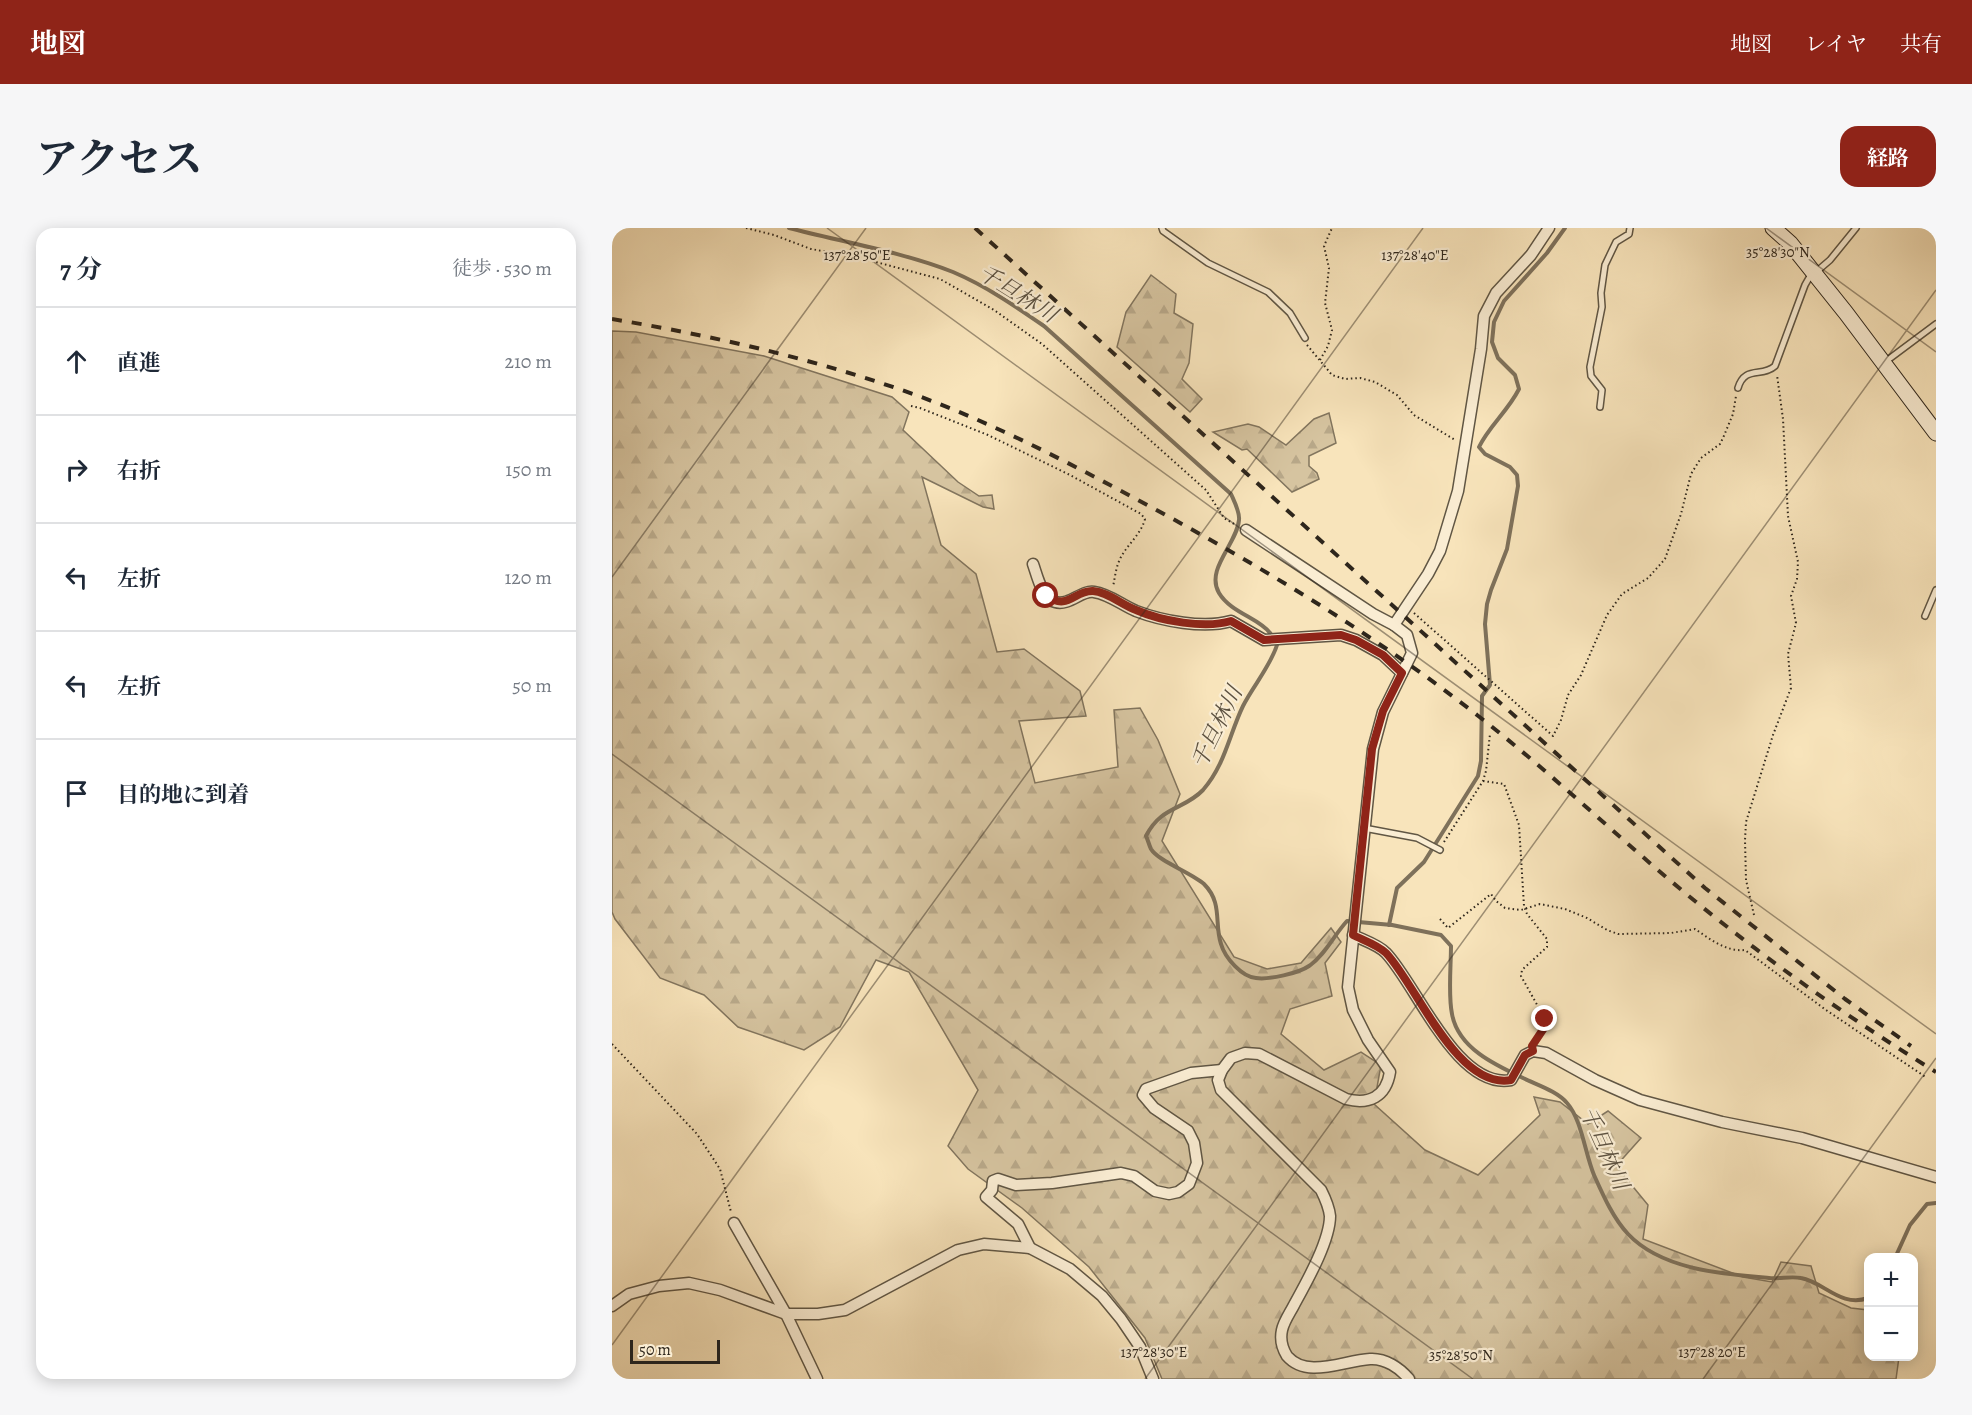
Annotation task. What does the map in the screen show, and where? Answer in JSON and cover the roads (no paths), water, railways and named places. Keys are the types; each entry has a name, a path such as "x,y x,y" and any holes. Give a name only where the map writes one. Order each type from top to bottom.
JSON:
{"street":[{"path":"1394,625 1428,574 1440,551 1458,491 1481,349 1484,316 1496,294 1531,255 1549,228"},
{"path":"1773,228 1790,243 1815,273 1934,427"},
{"path":"1245,530 1372,614 1394,625 1407,635 1412,653 1383,711 1372,749 1348,987 1353,1010 1368,1040 1390,1072 1388,1082 1373,1100 1359,1103 1346,1099 1259,1054 1245,1053 1232,1058 1222,1070 1218,1080 1221,1090 1321,1190 1327,1202 1330,1216 1327,1234 1282,1329 1281,1346 1288,1359 1298,1368 1311,1374 1325,1373 1351,1363 1371,1359 1391,1364 1409,1379"},
{"path":"1033,564 1046,596 1055,602 1068,601 1091,591 1099,592 1134,610 1156,617 1206,624 1231,621 1264,640 1341,635 1356,640 1383,655 1402,673"},
{"path":"1354,933 1385,951 1450,1047 1476,1070 1499,1082 1511,1080 1525,1055 1533,1051 1546,1053 1595,1080 1640,1100 1722,1122 1802,1137 1936,1177"},
{"path":"1030,1248 1018,1224 986,1197 992,1190 993,1181 998,1179 1016,1185 1052,1184 1121,1173 1134,1176 1155,1191 1169,1194 1178,1192 1189,1184 1197,1163 1194,1143 1188,1131 1154,1108 1143,1095 1146,1089 1159,1083 1191,1073 1222,1070"},
{"path":"734,1223 786,1314 817,1379"},
{"path":"612,1306 629,1294 659,1286 689,1282 720,1290 786,1314 818,1314 846,1310 958,1250 984,1244 1030,1248 1070,1269 1102,1296 1140,1347 1153,1379"}],"lane":[{"path":"1162,228 1208,263 1268,292 1290,312 1305,338"},
{"path":"1600,407 1602,390 1591,376 1590,367 1602,307 1601,293 1605,265 1616,242 1629,234 1630,228"},
{"path":"1738,388 1740,380 1745,375 1767,371 1775,366 1798,298 1805,285 1830,260 1856,228"},
{"path":"1884,363 1936,324"},
{"path":"1924,616 1936,590"},
{"path":"1365,828 1418,838 1440,850"}],"waterway":[{"name":"千旦林川","path":"789,228 934,265 953,272 1000,297 1044,326 1231,494 1238,510 1239,520 1219,566 1216,584 1224,600 1265,628 1277,645 1243,706 1217,770 1203,790 1159,819 1146,836 1155,853 1199,880 1210,891 1216,906 1221,944 1235,966 1245,974 1256,978 1276,977 1298,971 1309,966 1320,956 1347,921 1392,925 1441,935 1451,946 1451,1006 1456,1026 1462,1037 1479,1054 1490,1061 1552,1092 1567,1103 1576,1118 1597,1183 1628,1234 1658,1256 1675,1263 1713,1272 1773,1278 1801,1278 1849,1300 1864,1299"},
{"path":"1389,925 1397,888 1424,862 1478,776 1481,761 1482,696 1490,685 1485,624 1487,604 1507,549 1518,486 1517,475 1510,467 1485,454 1479,447 1519,389 1515,375 1498,358 1492,342 1494,322 1504,301 1547,253 1565,228"},
{"name":"千旦林川","path":"1897,1253 1910,1225 1927,1204 1936,1203"}],"railway":[{"path":"975,228 1705,888 1845,999 1911,1046"},
{"path":"612,319 688,333 802,359 913,394 974,418 1034,446 1236,554 1399,657 1477,715 1527,756 1672,882 1735,933 1834,1005 1936,1072"}]}
